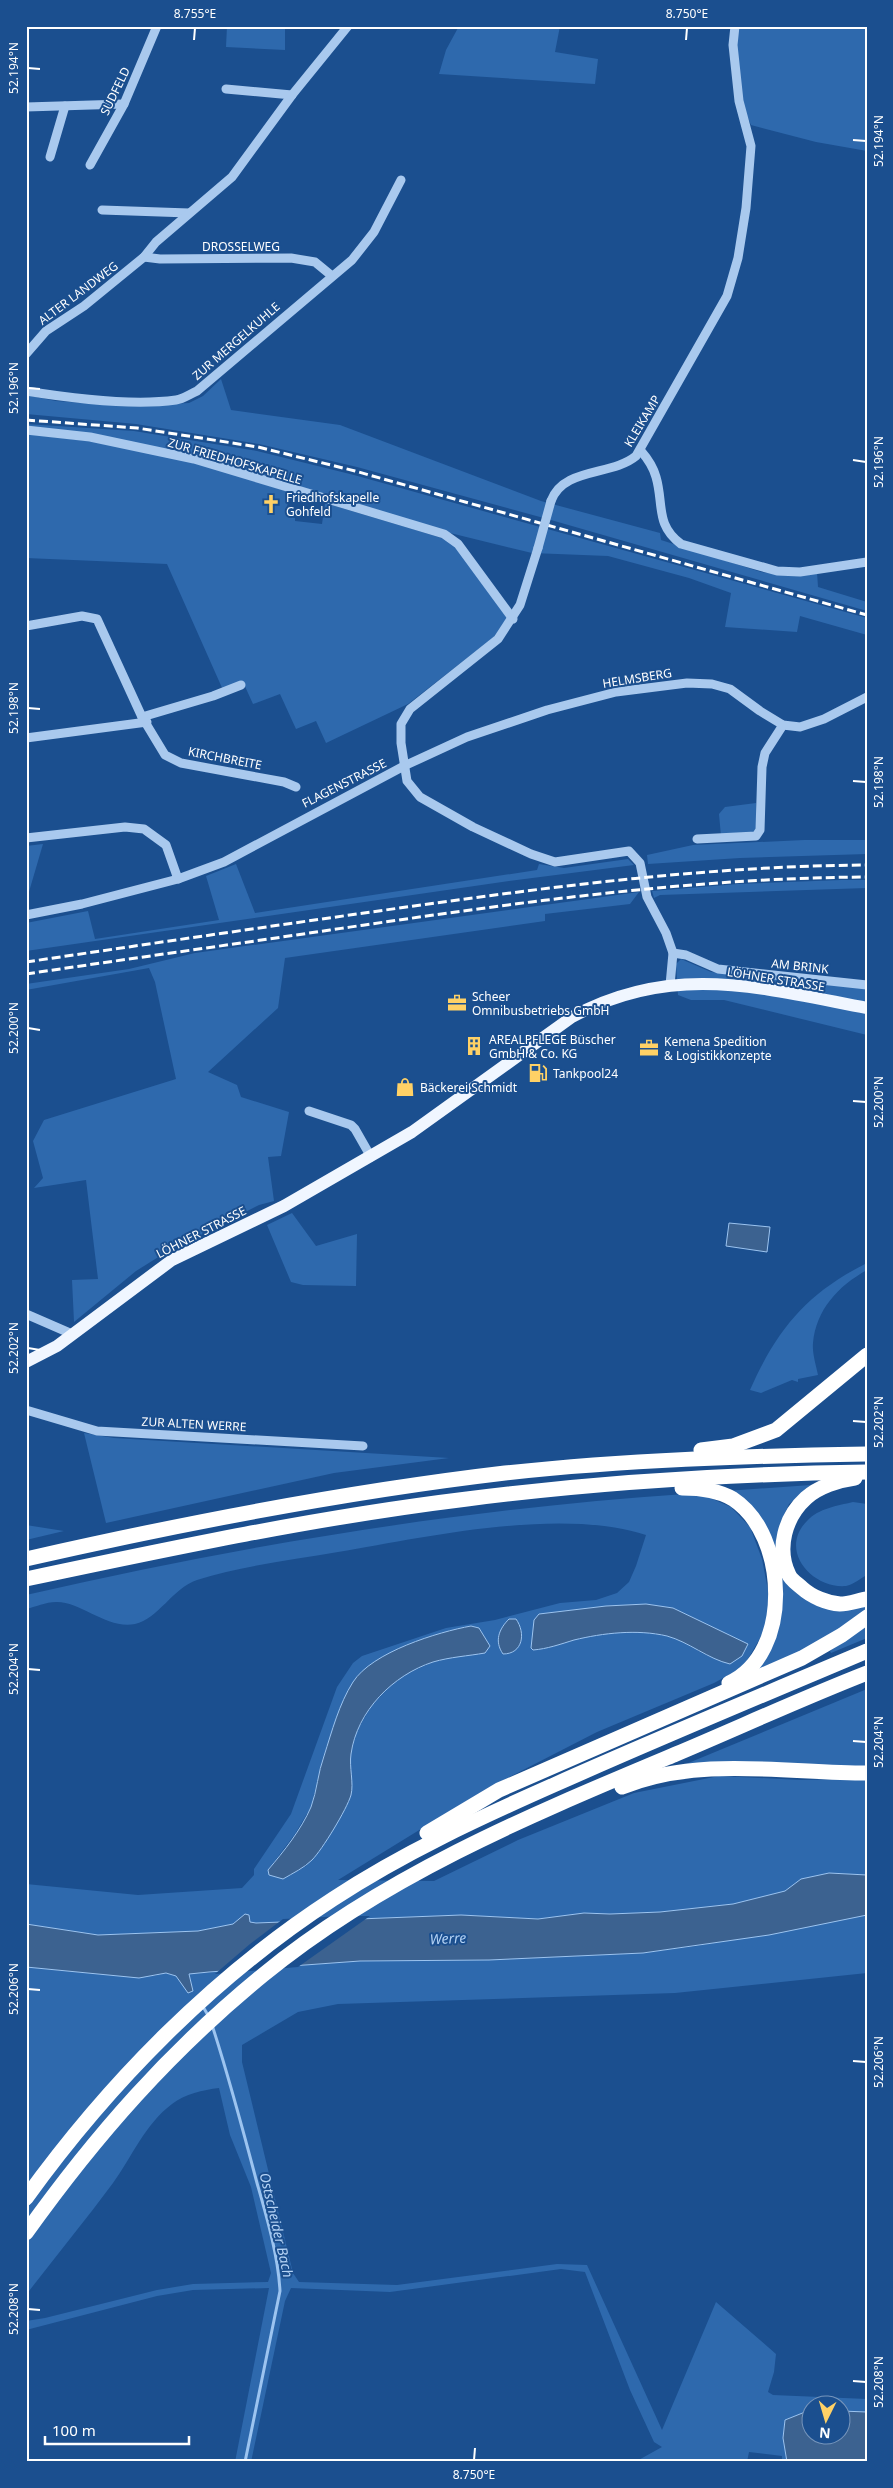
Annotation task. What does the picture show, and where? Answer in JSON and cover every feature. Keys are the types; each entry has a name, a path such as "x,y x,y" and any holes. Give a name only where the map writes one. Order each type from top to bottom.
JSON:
{"highway":[{"path":"571,1467 600,1458 702,1450 733,1446 758,1438 776,1430 867,1354"},
{"path":"26,1559 124,1537 362,1492 571,1467 753,1456 867,1454"},
{"path":"26,1579 132,1556 342,1518 465,1499 577,1486 750,1474 867,1474"},
{"path":"867,1474 828,1485 806,1498 789,1520 782,1542 784,1560 789,1576 806,1592 825,1601 842,1604 867,1599"},
{"path":"577,1486 594,1494 700,1488 734,1500 750,1515 760,1531 770,1556 775,1584 776,1611 766,1647 755,1663 736,1680 669,1710 661,1718"},
{"path":"385,1867 390,1854 500,1790 802,1658 842,1635 867,1617"},
{"path":"26,2198 53,2162 118,2086 210,1995 257,1954 315,1911 385,1867 461,1826 587,1770 867,1652"},
{"path":"26,2233 79,2161 141,2088 205,2025 265,1973 356,1910 419,1872 510,1825 867,1673"},
{"path":"510,1825 533,1823 635,1781 676,1772 729,1768 820,1773 867,1772"}],"main road":[{"name":"LÖHNER STRASSE","path":"26,1362 57,1346 172,1260 284,1206 371,1157 450,1107 572,1017 598,1004 622,994 670,985 722,984 764,989 867,1008"},
{"path":"26,1356 57,1346"}],"street":[{"name":"SUDFELD","path":"90,164 124,104 157,26"},
{"name":"ALTER LANDWEG","path":"26,354 46,331 84,306 144,257 156,242 232,177 292,95 348,26"},
{"name":"KLEIKAMP","path":"404,766 401,724 410,709 498,639 513,619 520,604 554,492 567,480 627,464 641,451 727,296 738,258 746,208 751,146 739,101 733,45 735,26"},
{"path":"226,89 292,95"},
{"path":"26,108 124,104"},
{"path":"50,157 65,106"},
{"name":"ZUR MERGELKUHLE","path":"26,391 63,397 129,401 177,400 197,391 352,260 374,232 401,180"},
{"path":"102,210 189,213"},
{"name":"DROSSELWEG","path":"144,257 160,259 291,258 314,262 332,276"},
{"name":"ZUR FRIEDHOFSKAPELLE","path":"26,430 90,437 194,459 444,534 458,544 513,619"},
{"path":"641,451 652,464 663,523 671,537 681,544 777,571 800,572 867,562"},
{"name":"KIRCHBREITE","path":"26,626 82,616 97,619 145,720 165,755 181,763 284,782 296,787"},
{"name":"HELMSBERG","path":"404,766 467,737 547,710 616,692 687,683 712,684 730,689 760,711 783,724 800,727 824,720 867,696"},
{"path":"26,738 145,720 241,685"},
{"path":"697,839 756,836 760,830 762,767 765,753 783,724"},
{"name":"FLAGENSTRASSE","path":"26,915 82,904 178,879 224,862 404,766 407,781 420,797 473,827 531,854 555,862 629,851 640,863 647,898 666,933 673,953 670,985"},
{"path":"26,838 125,827 144,829 166,845 178,879"},
{"name":"AM BRINK","path":"673,953 686,955 718,969 867,985"},
{"path":"309,1111 351,1125 371,1157"},
{"path":"26,1314 72,1334"},
{"name":"ZUR ALTEN WERRE","path":"26,1410 97,1431 364,1446"}],"shaded area":[{"path":"227,26 285,26 285,50 226,47"},
{"path":"459,26 560,26 555,52 598,59 595,84 439,74 446,50"},
{"path":"738,26 867,26 867,151 816,142 751,125 740,100 735,46"},
{"path":"221,379 231,410 340,425 541,501 660,533 661,540 761,572 776,574 817,572 818,587 867,602 867,611 551,520 357,467 259,444 136,424 26,414 26,395 56,401 126,406 189,403 203,396"},
{"path":"26,424 134,431 257,451 354,475 867,618 867,635 800,616 797,632 725,627 731,593 689,578 608,556 532,553 446,532 255,477 26,426"},
{"path":"26,434 89,441 194,462 289,492 286,516 295,518 295,521 322,524 325,503 442,538 454,544 507,618 494,637 408,704 326,743 316,721 296,729 280,694 253,704 243,682 223,690 167,564 26,558"},
{"path":"756,803 757,829 752,833 721,836 719,814 725,807"},
{"path":"804,840 867,840 867,854 740,858 648,864 647,855 693,845"},
{"path":"43,844 26,902 26,846"},
{"path":"628,859 634,865 509,881 26,951 26,923 88,911 95,939 219,920 206,876 236,864 255,913 537,870 539,864 564,868"},
{"path":"867,880 867,888 660,895 654,898 652,891 738,884"},
{"path":"639,892 630,904 545,914 545,921 285,958 278,1008 208,1072 237,1085 241,1097 289,1112 281,1156 268,1157 274,1201 259,1205 160,1256 136,1271 74,1322 72,1280 98,1279 86,1180 34,1188 43,1178 33,1141 44,1120 176,1079 155,982 149,968 26,990 26,984 129,969 195,953"},
{"path":"681,959 711,972 867,988 867,1035 724,1000 691,1000 678,995 676,964"},
{"path":"292,1213 316,1246 357,1234 356,1286 303,1285 291,1282 267,1225"},
{"path":"867,1263 867,1270 856,1276 838,1291 830,1300 819,1320 815,1331 813,1347 818,1375 798,1379 798,1382 792,1380 761,1393 750,1390 771,1349 796,1315 827,1287"},
{"path":"84,1433 114,1438 449,1458 334,1473 106,1523"},
{"path":"811,1485 789,1504 779,1526 776,1541 801,1594 867,1603 867,1612 838,1632 742,1681 769,1648 775,1560 726,1491"},
{"path":"685,1494 708,1497 731,1507 750,1527 762,1559 771,1606 766,1628 745,1664 714,1683 597,1732 486,1789 338,1880 434,1881 518,1840 634,1793 719,1776 801,1780 867,1779 867,1875 829,1873 801,1879 785,1891 733,1904 660,1912 584,1913 538,1919 461,1915 256,1923 240,1920 233,1924 198,1931 98,1935 26,1924 26,1884 138,1895 242,1888 254,1875 254,1869 291,1814 337,1687 353,1663 362,1656 446,1628 495,1620 560,1603 596,1600 617,1593 629,1582 646,1535 612,1527 574,1524 493,1527 267,1564 197,1580 180,1590 143,1621 125,1625 104,1619 65,1603 48,1603 26,1609 26,1595 189,1560 354,1531 436,1519","holes":["646,1604 673,1608 748,1644 740,1655 731,1660 710,1657 666,1636 643,1633 596,1635 533,1650 539,1614 606,1606","471,1626 479,1628 490,1646 433,1662 406,1674 390,1686 372,1705 357,1731 351,1753 351,1793 306,1866 283,1879 268,1870 295,1834 311,1807 323,1757 332,1733 425,1638"]},
{"path":"853,1502 867,1504 867,1575 846,1586 833,1585 821,1581 803,1566 796,1544 799,1532 807,1521 817,1513 828,1508"},
{"path":"26,1525 64,1531 26,1540"},
{"path":"867,1624 867,1638 831,1653 830,1651"},
{"path":"867,1689 867,1767 731,1763 686,1764"},
{"path":"867,1915 867,1973 675,1993 338,2004 298,2012 242,2045 242,2062 293,2273 299,2282 397,2285 557,2264 587,2265 662,2430 716,2302 776,2354 774,2372 768,2392 773,2395 800,2396 800,2414 785,2420 783,2438 787,2462 782,2462 782,2456 749,2452 747,2462 635,2462 662,2447 654,2442 630,2390 585,2272 561,2269 390,2292 291,2288 285,2301 251,2462 235,2462 269,2288 193,2290 157,2296 26,2330 26,2321 157,2290 193,2284 268,2282 271,2273 251,2187 230,2135 219,2088 188,2095 162,2112 146,2131 113,2183 26,2295 26,1967 118,1976 154,1976 166,1973 176,1976 193,1990 189,1974 360,1961 489,1960 643,1953 697,1946"},
{"path":"850,2398 867,2399 867,2412 850,2411"}],"water":[{"path":"729,1223 770,1227 767,1252 726,1246"},
{"path":"646,1604 673,1608 748,1644 742,1656 730,1664 667,1636 632,1632 597,1635 543,1649 533,1650 531,1648 534,1620 539,1614 606,1606"},
{"path":"509,1619 516,1619 521,1630 521,1642 515,1650 503,1654 498,1640 500,1631"},
{"path":"471,1626 479,1628 490,1646 485,1653 439,1660 418,1668 391,1685 379,1697 369,1709 355,1738 351,1754 351,1795 334,1829 322,1848 306,1866 283,1879 269,1875 268,1870 297,1832 311,1807 333,1727 353,1682 362,1671 390,1653 424,1638"},
{"name":"Werre","path":"829,1873 867,1875 867,1915 769,1935 643,1953 489,1960 360,1961 209,1972 189,1974 193,1991 188,1993 176,1976 166,1973 139,1978 26,1967 26,1924 98,1935 198,1931 233,1924 245,1914 249,1915 250,1922 256,1923 461,1915 538,1919 584,1913 660,1912 733,1904 785,1891 801,1879"},
{"path":"850,2411 867,2412 867,2462 787,2462 783,2438 785,2420 800,2414 800,2446 850,2446"}],"pier":[{"path":"370,1916 298,1967 215,1974 283,1919"}],"waterway":[{"name":"Ostscheider Bach","path":"202,2005 209,2017"},
{"name":"Ostscheider Bach","path":"212,2025 236,2104 268,2223 277,2264 280,2291 245,2462"}],"railway":[{"path":"26,420 137,428 258,447 355,471 867,615"},
{"path":"26,962 414,906 583,884 753,869 867,865"},
{"path":"26,974 464,911 597,894 732,882 799,878 867,877"}],"place":[{"name":"Friedhofskapelle Gohfeld","path":"271,504"},
{"name":"Scheer Omnibusbetriebs GmbH","path":"457,1003"},
{"name":"AREALPFLEGE Büscher GmbH & Co. KG","path":"474,1046"},
{"name":"Kemena Spedition & Logistikkonzepte","path":"649,1048"},
{"name":"Tankpool24","path":"538,1073"},
{"name":"Bäckerei Schmidt","path":"405,1087"}]}
